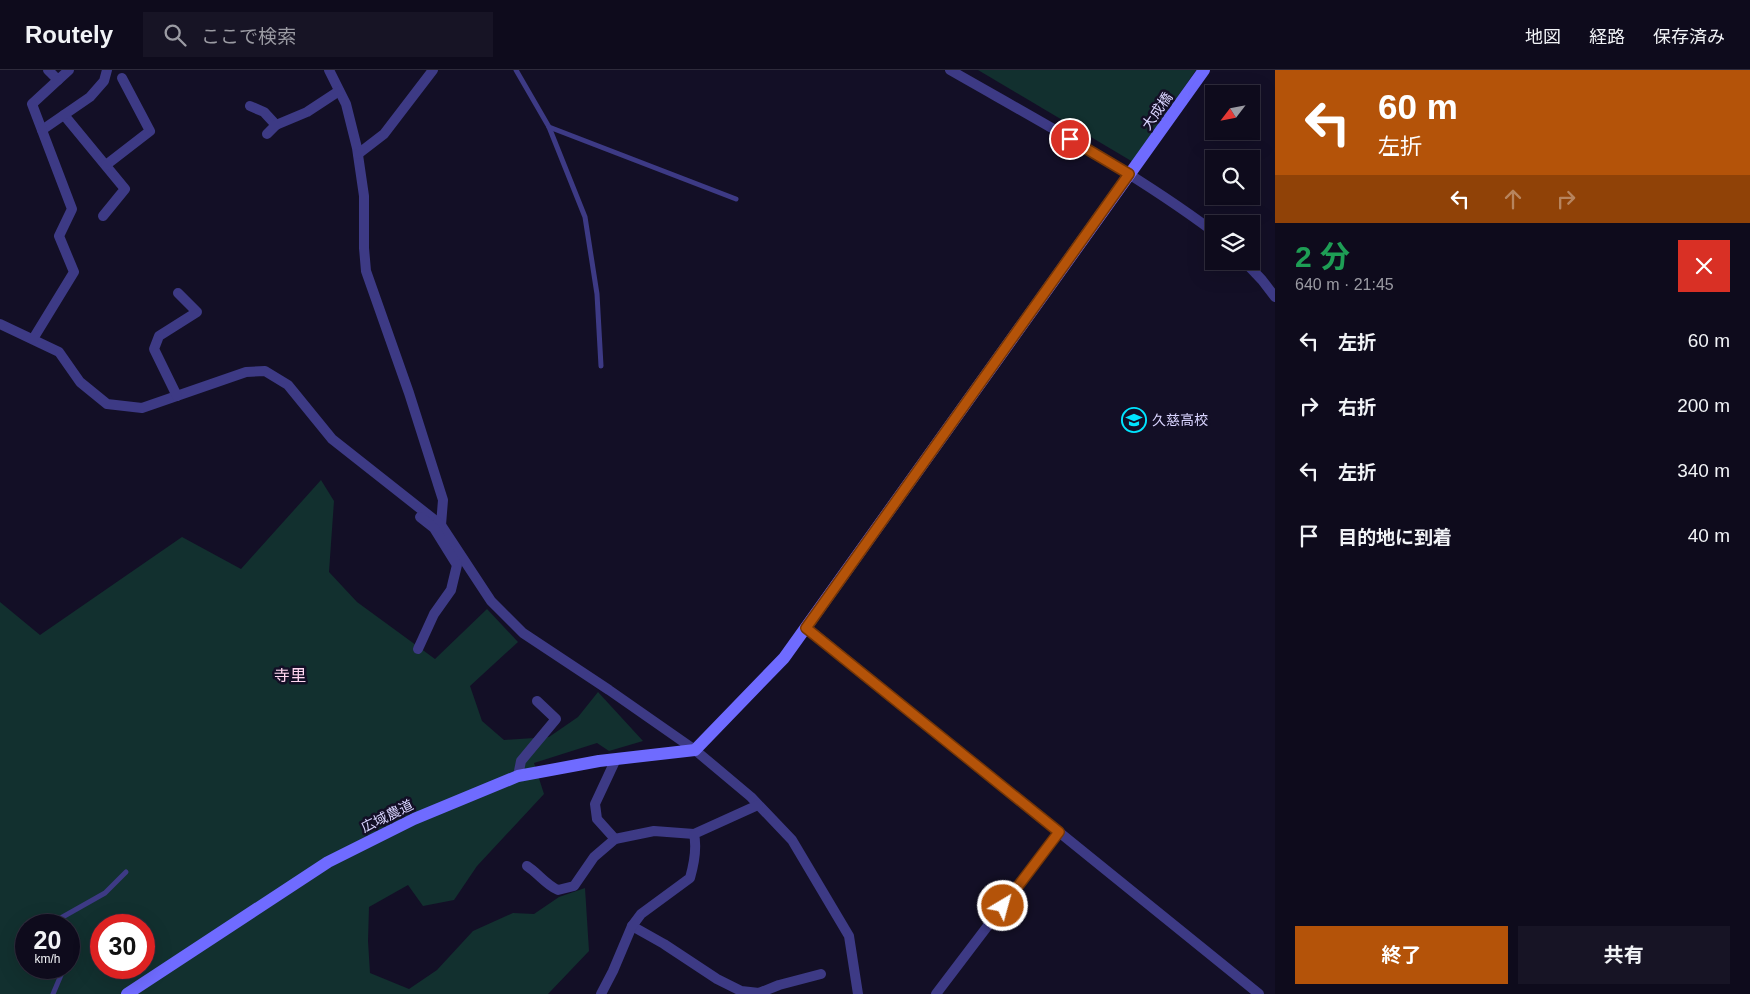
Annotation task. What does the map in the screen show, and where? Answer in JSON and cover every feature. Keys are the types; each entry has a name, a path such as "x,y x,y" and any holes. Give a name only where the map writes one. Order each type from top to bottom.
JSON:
{"street":[{"path":"48,70 58,80"},
{"path":"33,339 74,272 59,236 72,209 32,104 69,70"},
{"path":"42,130 90,97 104,81 107,70"},
{"path":"329,70 346,104 358,154 364,196 366,271 406,384 443,500 441,525"},
{"path":"358,154 384,134 433,70"},
{"path":"950,70 1132,171 1205,225"},
{"name":"大成橋","path":"695,750 784,658 1204,70"},
{"path":"106,165 150,131 122,78"},
{"path":"267,134 276,125 307,112 339,91"},
{"path":"250,106 264,112 276,125"},
{"path":"64,115 125,189 103,216"},
{"path":"1253,270 1275,297"},
{"path":"177,396 154,349 159,336 197,312 178,293"},
{"path":"0,324 59,352 80,382 107,404 142,408 246,372 266,371 288,385 332,439 441,525 491,601 523,633 695,750 751,797 792,840 849,936 858,994"},
{"path":"402,494 407,506 434,528 457,565 451,590 434,614 418,649"},
{"path":"806,628 1259,994"},
{"path":"518,776 521,761 556,719 537,701"},
{"name":"広域農道","path":"126,994 328,862 414,819 518,776 616,759 695,750"},
{"path":"615,840 597,819 596,804 616,759"},
{"path":"527,866 552,888 558,890 574,886 594,857 615,840 654,831 694,834 758,805"},
{"path":"936,994 1059,832"},
{"path":"601,994 632,926 641,914 690,878 696,844 694,834"},
{"path":"632,926 741,991 759,993 779,985 820,974"}],"lane":[{"path":"516,70 549,127 585,217 597,294 601,366"},
{"path":"549,127 736,199"},
{"path":"68,914 105,893 126,872"},
{"path":"53,994 59,979"}],"green space":[{"path":"978,70 1196,70 1133,162"},
{"path":"321,480 334,501 329,572 357,602 435,659 487,609 518,642 470,686 482,721 504,740 549,737 578,717 598,692 643,741 609,751 597,743 534,763 544,794 477,866 454,900 423,906 408,885 369,907 368,941 370,973 409,989 437,970 473,931 513,913 534,914 559,897 585,888 589,951 548,994 0,994 0,602 40,635 182,537 241,569"}],"place":[{"name":"久慈高校","path":"1134,420"}],"district":[{"name":"寺里","path":"290,675"}],"route":[{"path":"1003,906 1059,832 806,628 1129,174 1070,139"}]}
